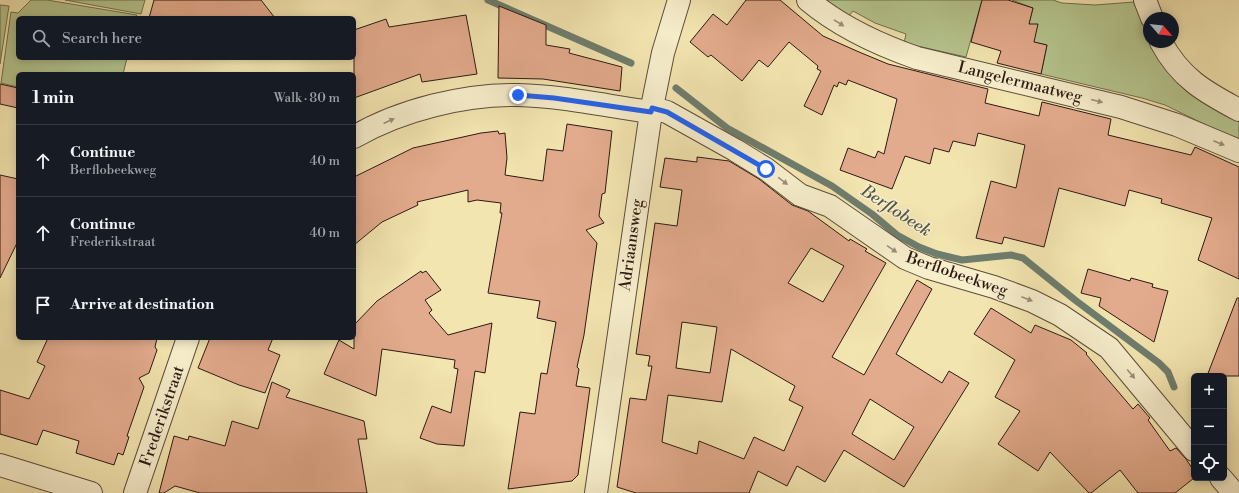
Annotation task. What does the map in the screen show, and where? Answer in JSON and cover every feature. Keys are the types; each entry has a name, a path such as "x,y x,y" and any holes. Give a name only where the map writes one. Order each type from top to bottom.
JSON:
{"street":[{"name":"Adriaansweg","path":"596,493 619,323 651,110 663,53 679,0"},
{"name":"Langelermaatweg","path":"808,0 844,26 869,39 917,58 1121,107 1177,125 1239,151"},
{"path":"1145,0 1150,12"},
{"path":"1164,48 1170,58 1202,91 1239,110"},
{"path":"356,136 420,108 484,96 518,95 554,98 651,110"},
{"name":"Berflobeekweg","path":"651,110 667,112 735,150 766,169 800,195 830,206 906,258 929,268 994,287 1032,301 1060,315 1109,348 1191,446"},
{"name":"Frederikstraat","path":"135,493 187,340"},
{"path":"0,466 91,493"},
{"path":"1223,481 1233,493 1239,491"}],"green space":[{"path":"31,0 47,0 137,15 16,16 16,60 126,60 124,72 16,72 16,87 1,83 11,12 18,13"},
{"path":"65,0 145,0 141,14"},
{"path":"825,0 982,0 966,57 904,43 906,34 875,23 853,11 848,17"},
{"path":"1012,0 1053,0 1062,3 1095,5 1134,2 1143,21 1143,48 1156,48 1169,72 1176,81 1200,101 1239,120 1239,141 1165,105 1142,98 1041,74 1047,45 1033,42 1029,24 1033,8"},
{"path":"0,5 9,6 0,64"}],"building":[{"path":"154,0 261,0 273,16 150,16"},
{"path":"746,0 780,0 823,36 859,52 888,64 988,89 985,103 1039,116 1042,102 1111,119 1108,135 1191,155 1195,147 1239,167 1239,279 1198,260 1212,218 1161,203 1162,199 1129,190 1125,206 1059,188 1044,247 1004,237 1002,244 976,238 991,181 1016,188 1025,145 978,133 975,146 953,141 949,152 934,148 930,164 905,156 892,189 840,170 848,148 875,158 878,151 884,154 897,99 848,80 846,85 839,82 837,87 834,85 822,115 804,106 821,71 817,69 818,66 789,42 768,67 759,60 742,81 711,55 708,57 690,42 713,14 727,25"},
{"path":"982,0 1008,0 1033,8 1029,24 1038,24 1034,42 1047,45 1041,74 997,63 1001,51 971,42"},
{"path":"499,6 546,25 546,45 570,49 569,53 622,67 620,91 543,79 498,78"},
{"path":"466,15 477,74 422,82 420,74 356,97 356,72 354,72 354,60 356,60 356,29 386,19 389,27"},
{"path":"0,84 16,88 16,108 0,104"},
{"path":"567,124 612,131 605,193 602,194 599,216 604,223 586,230 597,243 584,335 577,367 579,369 576,386 590,388 578,475 572,481 508,489 520,412 535,414 541,373 547,374 556,322 537,318 540,301 488,293 502,213 500,213 501,203 477,200 468,202 468,190 417,202 418,205 382,222 356,243 356,176 413,148 481,133 498,131 499,134 505,133 507,158 505,175 543,181 547,149 563,151"},
{"path":"697,157 729,161 759,179 792,205 808,211 849,241 850,239 867,249 865,251 886,263 832,357 864,375 917,280 932,289 896,354 942,383 949,371 969,383 904,487 844,450 825,482 797,466 787,486 758,471 749,493 636,493 617,487 630,398 646,400 652,366 648,366 650,356 636,354 655,223 677,226 682,190 660,187 665,158 697,162","holes":["811,248 844,266 823,302 788,283","682,322 717,327 710,373 676,368","731,349 795,386 789,400 803,407 784,451 754,437 744,459 699,441 697,454 662,442 668,395 722,402","870,399 914,427 894,460 852,434"]},
{"path":"0,175 16,179 16,245 0,278"},
{"path":"1088,269 1130,281 1131,278 1153,284 1152,287 1168,291 1154,342 1099,306 1101,298 1081,293"},
{"path":"421,271 422,273 426,271 441,290 425,300 432,310 429,313 448,335 492,323 485,373 475,371 464,446 437,444 420,438 432,406 451,413 458,369 454,368 455,360 382,349 376,396 324,374 339,340 354,349 354,340 356,340 356,323 377,301"},
{"path":"1237,298 1239,298 1239,376 1227,376 1227,373 1208,373"},
{"path":"991,308 1031,333 1035,325 1071,340 1087,353 1086,354 1133,409 1138,404 1150,418 1148,420 1170,451 1176,448 1186,459 1191,466 1191,480 1175,493 1138,493 1120,470 1089,493 1050,452 1038,471 998,444 1020,411 995,397 1015,360 974,334"},
{"path":"47,340 157,340 155,347 157,350 149,373 139,378 144,387 127,436 129,437 123,455 118,453 114,465 76,453 79,441 43,430 37,445 0,434 0,390 29,399 45,366 37,362"},
{"path":"209,340 272,340 268,350 280,355 265,393 239,385 198,368"},
{"path":"272,382 290,390 286,397 364,421 367,439 358,439 367,493 200,493 175,486 164,493 159,493 174,436 188,440 189,436 225,446 232,421 258,429"}],"waterway":[{"name":"Berflobeek","path":"488,0 631,63"},
{"name":"Berflobeek","path":"676,88 727,128 832,186 872,214 897,235 919,247 937,254 962,260 1011,255 1023,258 1075,300 1159,363 1168,372 1174,387"}],"route":[{"path":"518,95 554,98 651,112 652,108 667,112 766,169"}]}
